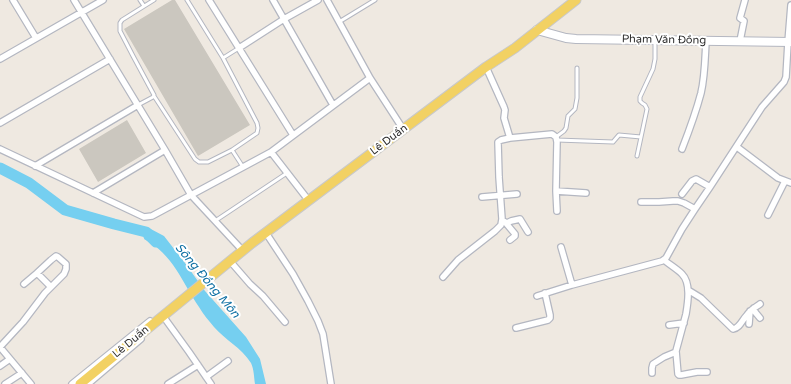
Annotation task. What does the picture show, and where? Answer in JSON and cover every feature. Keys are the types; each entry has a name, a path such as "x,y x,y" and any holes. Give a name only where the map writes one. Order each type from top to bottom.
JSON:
{"main road":[{"name":"Lê Duẩn","path":"80,384 266,233 576,0"},
{"name":"Phạm Văn Đồng","path":"537,30 566,38 576,39 789,42"}],"street":[{"path":"13,0 36,38"},
{"path":"74,0 191,195 243,251"},
{"path":"0,59 103,0"},
{"path":"209,0 293,135"},
{"path":"273,0 333,105"},
{"path":"238,48 284,18 318,0"},
{"path":"327,0 370,78 403,129"},
{"path":"740,41 744,21 740,18 744,0"},
{"path":"537,296 664,260 695,209 762,107 784,82 789,42 791,5"},
{"path":"682,149 701,92 705,70 706,41"},
{"path":"0,123 110,59"},
{"path":"486,67 504,106 504,118 510,138"},
{"path":"0,149 144,217 152,216 271,152 370,78"},
{"path":"35,166 138,105"},
{"path":"443,277 458,260 501,225 502,219 498,142 501,140 552,134 556,138 557,211"},
{"path":"737,147 778,178 788,182 768,215"},
{"path":"94,193 165,150"},
{"path":"271,152 309,201"},
{"path":"682,194 692,181 696,179 710,187"},
{"path":"556,191 586,193"},
{"path":"482,197 517,194"},
{"path":"641,202 673,200 684,203 695,209"},
{"path":"502,219 515,234 515,236 510,240"},
{"path":"507,223 520,219 528,232"},
{"path":"266,233 293,274 318,321 323,334 331,384"},
{"path":"561,247 572,285"},
{"path":"24,284 56,256 66,264 64,274 45,293 23,322 0,347 31,384"},
{"path":"664,260 682,274 686,279 688,290 688,308 676,352 679,375 707,372"},
{"path":"230,261 285,322"},
{"path":"37,273 52,287"},
{"path":"688,290 701,298 733,329 736,329 747,315 760,304"},
{"path":"516,328 548,320 550,318 546,293"},
{"path":"72,384 181,301"},
{"path":"752,310 760,318"},
{"path":"749,324 752,310"},
{"path":"88,384 164,317 211,384"},
{"path":"669,325 684,323"},
{"path":"652,373 653,364 676,352"},
{"path":"0,366 10,359"},
{"path":"206,377 228,361"},
{"path":"168,384 198,364"},
{"path":"5,384 22,373"}],"lane":[{"path":"140,0 144,6"},
{"path":"154,0 122,20 120,23 120,30 154,96 195,159 199,162 208,162 232,150 257,132 258,128 257,123 223,58 187,0"},
{"path":"339,22 375,0"},
{"path":"637,156 648,108 640,101 640,97 653,69 655,59 655,40"},
{"path":"223,58 238,48"},
{"path":"556,138 566,128 568,116 575,109 577,98 577,68"},
{"path":"138,105 154,96"},
{"path":"556,138 613,142 619,135 641,137"},
{"path":"232,150 243,167"},
{"path":"215,221 287,173"}],"water":[{"name":"Sông Đồng Môn","path":"147,227 164,236 205,291 246,337 260,359 266,384 255,384 252,365 247,357 218,332 201,310 170,261 154,245 144,239"}],"building":[{"path":"172,0 175,0 250,125 198,156 124,29"},
{"path":"127,120 146,153 98,182 79,149"}],"waterway":[{"name":"Sông Đồng Môn","path":"0,168 29,183 65,210 146,232 156,242"}]}
